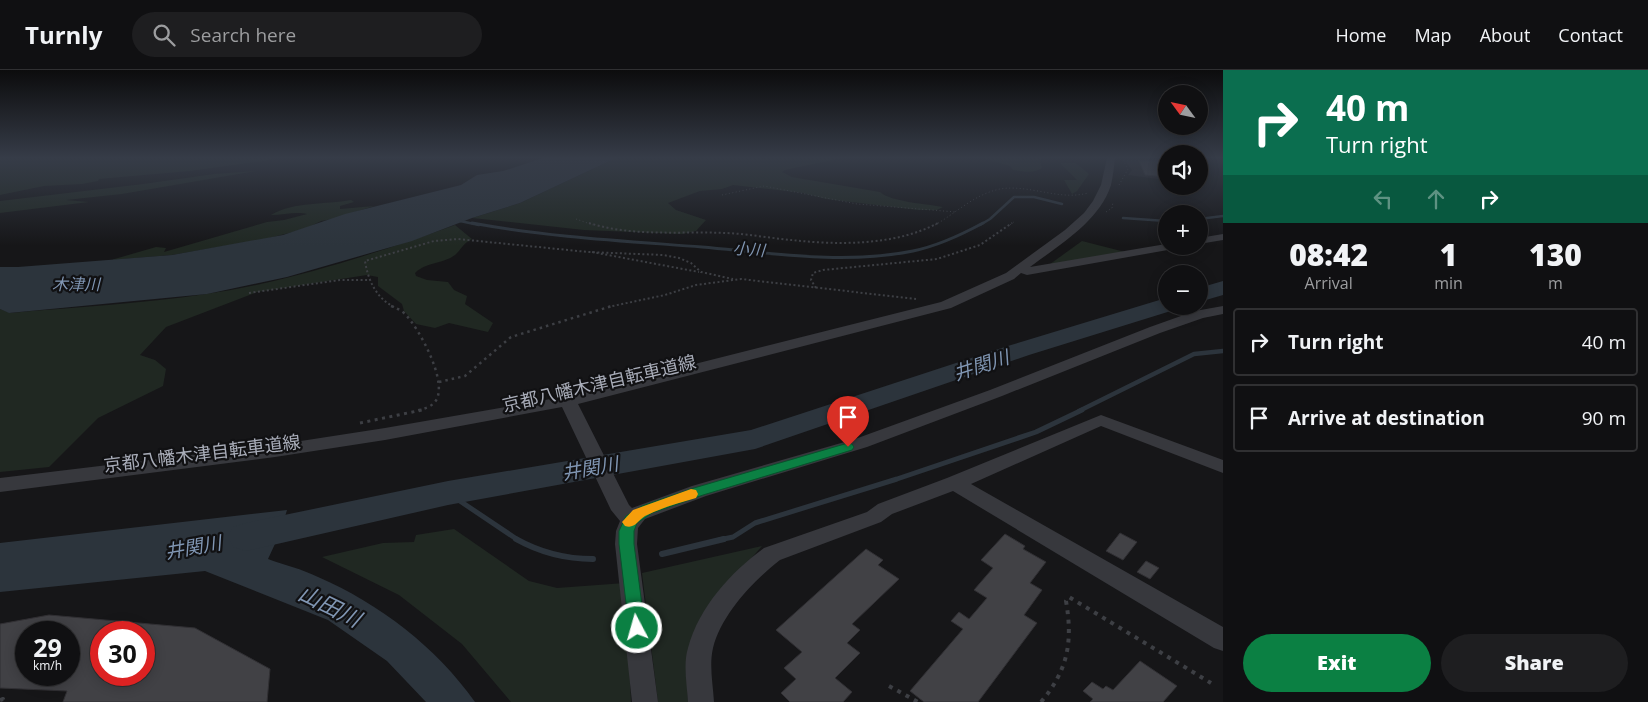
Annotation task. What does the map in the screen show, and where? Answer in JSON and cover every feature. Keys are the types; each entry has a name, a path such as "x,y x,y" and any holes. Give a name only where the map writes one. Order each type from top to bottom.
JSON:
{"street":[{"path":"0,485 276,451 568,402 946,305 1004,279 1019,269 1057,242 1088,215 1098,201 1113,189"},
{"path":"1208,240 1223,237"},
{"path":"1019,269 1027,271 1158,249"},
{"path":"626,515 638,514 667,502 861,442 996,393 1200,314 1223,310"},
{"path":"568,402 626,515 626,544 645,702"},
{"path":"701,702 698,663 700,649 710,620 719,607 760,563 772,554 874,517 885,509 954,483 1101,420 1223,468"},
{"path":"954,483 1223,640"}],"path":[{"path":"722,195 757,187"},
{"path":"775,187 856,204 956,212"},
{"path":"576,219 601,226 641,232 728,234 799,241 866,241 916,233 948,219 984,194 1001,189 1026,188 1081,196 1113,189 1112,208 1101,216"},
{"path":"816,288 811,280 813,274 822,270 937,259 980,246 1015,221"},
{"path":"351,425 424,409 433,405 438,400 440,382 438,372 415,325 402,312 384,301 368,276 365,261 446,239 588,252 733,279 917,300"},
{"path":"588,252 638,252 679,258 691,263 701,272"},
{"path":"440,382 465,376 511,337 622,303 665,295 696,285 733,279"},
{"path":"249,293 340,280 370,280"},
{"path":"1041,702 1056,685 1064,670 1069,653 1070,618 1066,601 1069,597 1211,683"},
{"path":"889,686 918,702"},
{"path":"0,700 4,699 4,702"}],"shaded area":[{"path":"0,187 37,187 0,195"},
{"path":"114,187 160,187 66,200 89,202 0,213 0,201"},
{"path":"553,187 726,187 700,191 668,203 676,210 706,220 696,231 682,234 584,230 472,218 520,203"},
{"path":"755,187 854,187 880,192 901,200 943,207 937,210 918,210 826,199 803,193"},
{"path":"1068,187 1079,187 1077,191 1072,194"},
{"path":"351,200 354,202 340,206 340,209 374,206 321,221 305,229 265,239 172,255 111,260 156,247 166,248 164,252 267,222 307,214 271,215 290,207"},
{"path":"455,225 472,239 450,258 419,269 415,273 416,276 427,280 448,282 454,290 467,296 465,304 493,323 488,332 449,323 435,328 416,324 404,311 402,304 378,286 378,277 367,275 257,292 166,327 140,355 155,360 166,369 163,386 98,418 49,467 0,472 0,309 10,313 108,305 237,289 332,266"},
{"path":"1082,241 1125,252 1046,267"},
{"path":"454,529 529,581 557,588 625,583 631,702 511,702 462,644 399,595 322,557 383,543 414,542 416,535"},
{"path":"762,546 702,615 686,663 688,702 658,702 642,573"}],"water":[{"name":"木津川","path":"451,187 553,187 520,203 472,218 412,241 287,277 207,294 9,313 0,309 0,267 172,255 283,235 345,214"},
{"name":"山田川","path":"287,510 280,533 268,559 318,577 363,600 385,614 425,645 460,682 475,702 426,702 387,661 328,620 205,571 0,592 0,543"}],"building":[{"path":"1120,533 1137,542 1123,560 1106,551"},
{"path":"1005,534 1025,546 1023,549 1046,562 1030,583 1042,590 1024,615 1037,623 978,702 924,702 910,691 963,629 951,621 959,612 969,619 987,598 974,590 993,568 981,560"},
{"path":"866,549 883,560 878,565 899,579 852,624 860,630 847,643 860,653 835,678 852,692 843,702 790,702 781,693 796,679 784,668 802,652 776,630"},
{"path":"1146,561 1159,568 1150,579 1137,572"},
{"path":"49,615 116,621 90,621 90,686 155,686 155,624 195,628 270,669 267,702 63,702 67,691 0,688 0,624 15,621 15,686 80,686 80,621 16,621"},
{"path":"1140,661 1177,686 1163,702 1090,702 1093,699 1083,691 1092,682 1103,689 1106,686 1113,690"}],"waterway":[{"name":"小川","path":"980,225 990,219 1014,197 1034,197 1062,204"},
{"name":"小川","path":"1208,218 1223,216"},
{"name":"小川","path":"1123,218 1158,220"},
{"name":"小川","path":"460,221 479,225"},
{"name":"小川","path":"472,223 529,232 587,238 807,257 860,257 913,251 949,240 983,223"},
{"name":"井関川","path":"1208,292 1223,288"},
{"name":"井関川","path":"246,537 448,493 755,439 1020,350 1158,307"},
{"path":"1079,411 1194,354 1223,351"},
{"path":"719,540 733,537 755,523 897,479 1036,432 1082,410"},
{"path":"448,493 518,540"},
{"path":"662,554 724,539"},
{"path":"518,540 553,554 593,559"}],"slow traffic":[{"path":"630,522 638,514 691,494"}],"route":[{"path":"637,628 626,544 626,531 631,520 647,510 698,491 848,447"}]}
